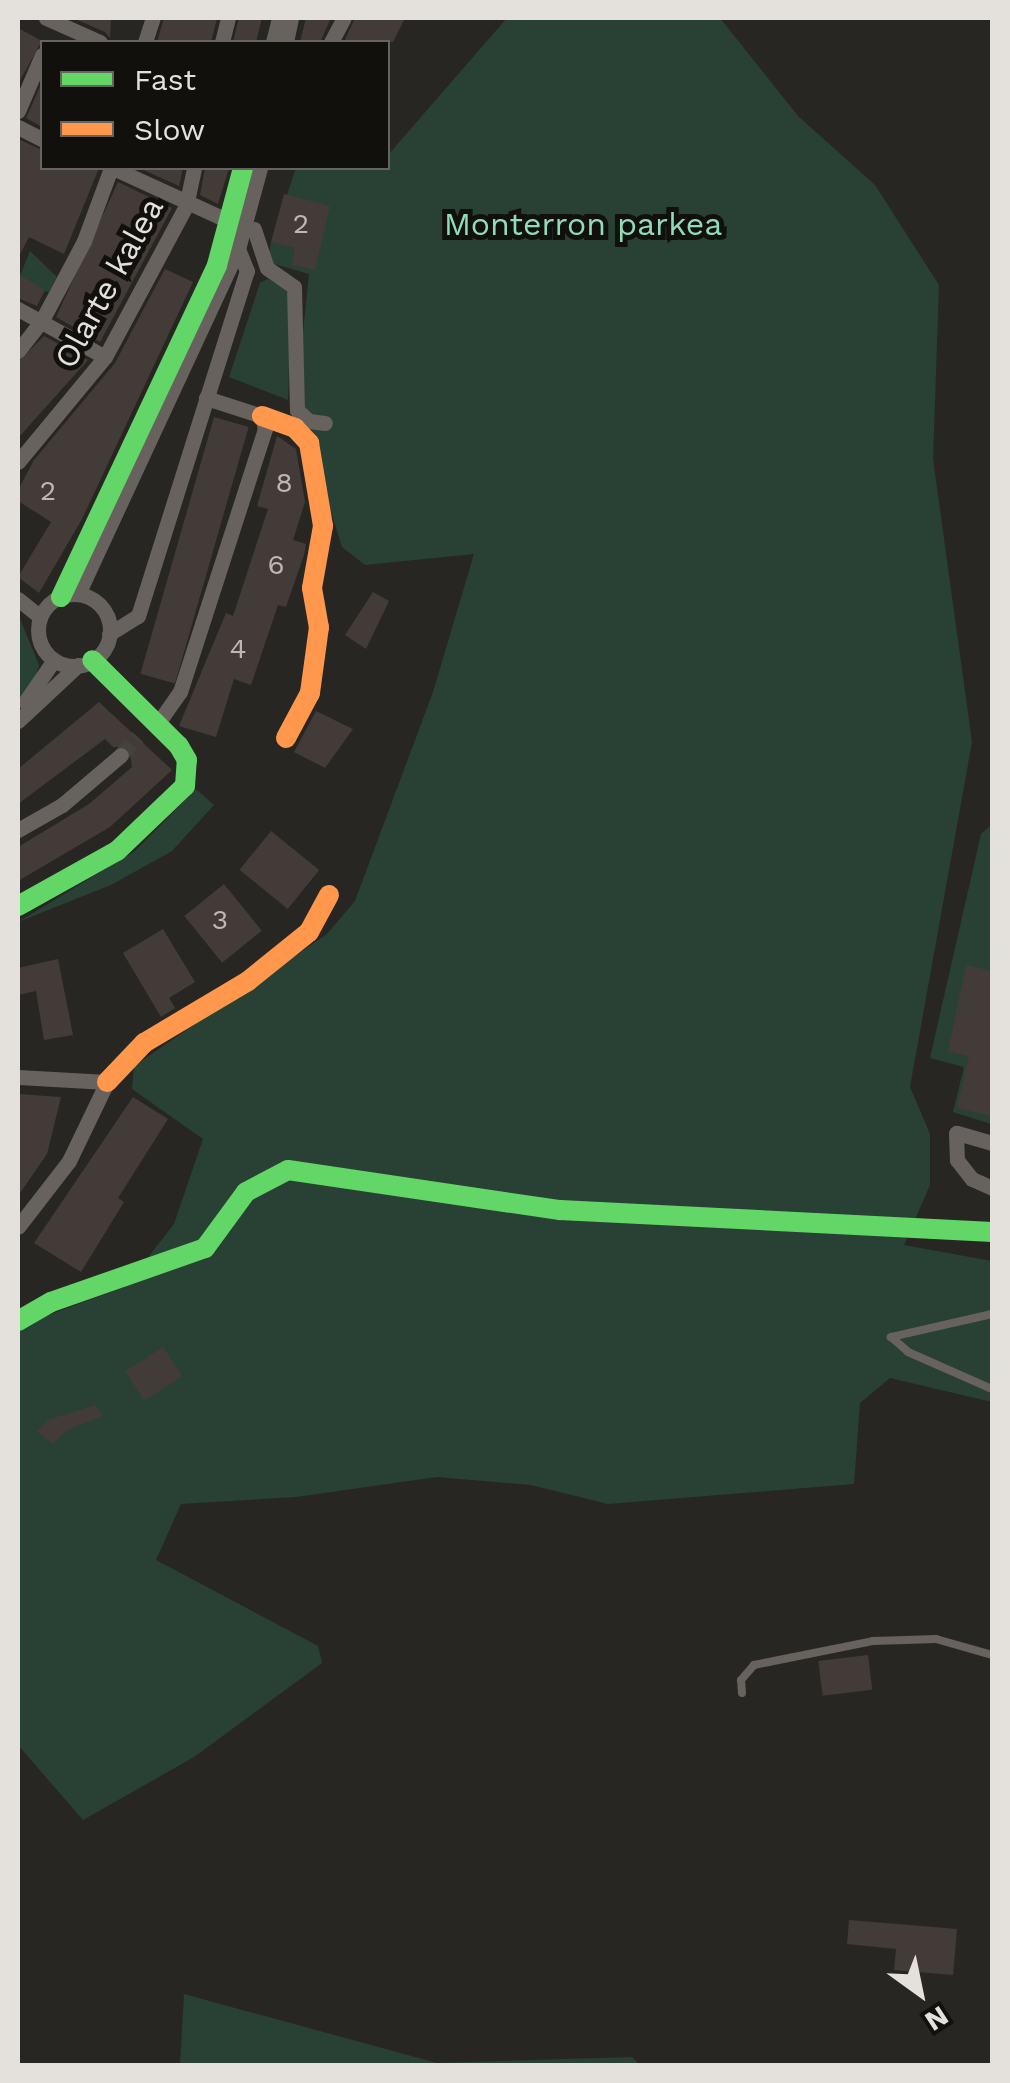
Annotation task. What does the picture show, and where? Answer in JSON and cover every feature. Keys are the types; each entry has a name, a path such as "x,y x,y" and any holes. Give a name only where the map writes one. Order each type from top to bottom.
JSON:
{"street":[{"path":"332,40 344,18"},
{"path":"53,20 96,40"},
{"path":"18,110 40,60"},
{"path":"18,126 40,138"},
{"path":"18,351 41,322 84,241 111,170"},
{"path":"116,170 186,206 231,222"},
{"name":"Olarte kalea","path":"18,462 105,356 186,206 194,170"},
{"path":"69,596 166,382 231,222 244,170"},
{"path":"40,617 69,596 238,250 262,170"},
{"path":"254,229 267,268 289,279 296,295 297,410 309,421 324,423"},
{"path":"18,720 85,663 109,634 138,616 247,271 238,250"},
{"path":"18,308 105,356"},
{"path":"206,398 295,428 310,443 323,526 312,588 319,627 310,692 286,738"},
{"path":"158,723 180,692 265,429 262,416"},
{"path":"69,596 98,604 109,634"},
{"path":"21,602 40,617"},
{"path":"18,906 116,851 177,800 188,771 180,746 158,723 85,663 54,660 40,641 40,617"},
{"path":"18,708 54,660"},
{"path":"18,830 62,805 120,755"},
{"path":"18,1227 69,1161 108,1082 144,1044 248,981 309,932 329,894"},
{"path":"18,1078 108,1082"},
{"path":"992,1143 956,1133 958,1160 972,1179 992,1188"},
{"path":"18,1321 51,1302 206,1248 246,1192 288,1170 560,1210 992,1232"}],"lane":[{"path":"992,1314 891,1337 908,1352 992,1390"},
{"path":"742,1693 741,1680 754,1666 874,1642 936,1639 992,1656"}],"green space":[{"name":"Monterron parkea","path":"507,18 720,18 798,116 875,185 939,285 933,459 972,742 910,1087 930,1134 930,1185 904,1245 992,1261 992,1402 890,1378 860,1403 854,1484 608,1504 531,1485 437,1477 296,1497 181,1504 156,1560 318,1646 322,1663 194,1757 83,1820 18,1745 18,1334 26,1323 125,1287 174,1224 203,1139 132,1089 134,1066 327,934 355,901 433,692 474,554 365,565 342,547 296,401 309,274 268,262 295,170 390,170 390,153"},
{"path":"30,251 57,277 49,292 18,281"},
{"path":"268,279 285,288 291,300 288,400 229,377 260,283"},
{"path":"18,614 39,665 32,689 18,702"},
{"path":"196,789 214,805 172,851 111,885 18,922 135,851"},
{"path":"992,824 992,1134 991,1124 953,1112 964,1067 930,1058 981,834"},
{"path":"184,1994 437,2063 632,2057 640,2065 180,2065"}],"building":[{"path":"73,18 111,18 110,38 105,32"},
{"path":"164,18 217,18 212,40 158,40"},
{"path":"239,18 262,18 256,40 234,40"},
{"path":"306,18 331,18 321,40 300,40"},
{"path":"355,18 405,18 393,42 345,40"},
{"path":"18,28 40,40 18,84"},
{"path":"40,86 40,126 26,118"},
{"path":"18,139 40,149 40,170 98,170 64,254 29,237 18,258"},
{"path":"143,170 183,170 179,186"},
{"path":"205,170 228,170 218,204 200,195"},
{"path":"118,182 172,208 100,342 56,317"},
{"path":"284,194 330,206 315,270 292,265 295,248 271,242"},
{"path":"165,269 193,282 82,519 39,593 18,577 51,522 18,501 18,490 34,460 115,363"},
{"path":"18,274 45,290 37,306 18,298"},
{"path":"44,336 88,360 18,438 18,362"},
{"path":"214,417 249,427 175,684 140,674"},
{"path":"277,436 296,449 305,502 293,540 306,544 304,555 286,607 278,605 251,685 234,679 216,737 179,726 226,613 233,616 268,509 257,506"},
{"path":"373,592 389,601 366,649 345,635"},
{"path":"99,702 172,770 110,827 18,881 18,847 89,804 132,767 129,747 113,747 105,739 18,804 18,769"},
{"path":"316,711 353,729 325,768 294,752"},
{"path":"271,831 319,870 288,909 240,870"},
{"path":"224,884 262,931 222,963 184,916"},
{"path":"163,929 195,982 169,998 175,1008 161,1017 123,953"},
{"path":"58,959 73,1035 44,1040 36,991 18,995 18,968"},
{"path":"966,965 992,971 992,1116 957,1108 969,1056 948,1051"},
{"path":"18,1094 61,1097 47,1154 18,1196"},
{"path":"133,1097 168,1119 118,1198 124,1202 81,1272 34,1243"},
{"path":"163,1347 182,1376 144,1401 125,1372"},
{"path":"96,1405 103,1416 67,1430 53,1444 37,1432 47,1420"},
{"path":"868,1655 872,1690 823,1696 818,1661"},
{"path":"849,1920 957,1929 953,1975 894,1970 896,1949 847,1944"}],"tunnel":[{"path":"121,755 138,736"}],"traffic: fast":[{"path":"61,597 217,265 242,170"},
{"path":"18,906 117,851 185,786 187,760 179,746 92,660"},
{"path":"18,1321 51,1302 205,1248 246,1192 288,1170 560,1210 992,1232"}],"traffic: slow":[{"path":"262,416 295,428 309,443 323,526 312,588 319,627 310,693 286,738"},
{"path":"107,1082 144,1043 248,981 309,932 329,895"}]}
